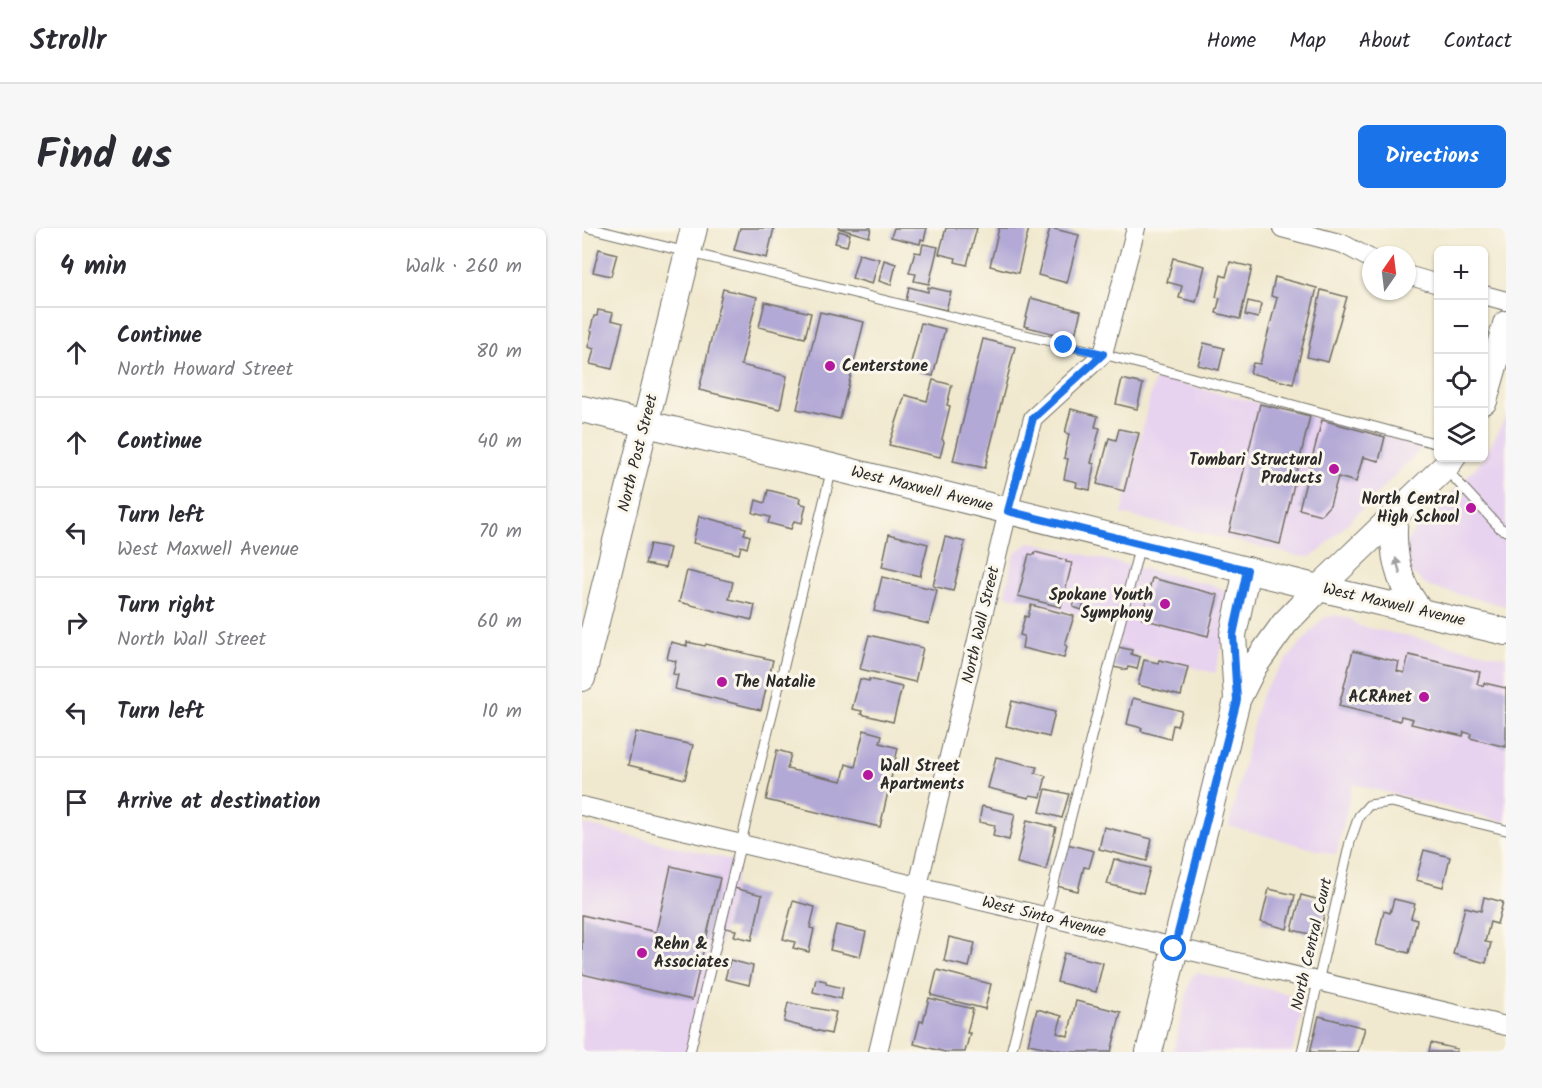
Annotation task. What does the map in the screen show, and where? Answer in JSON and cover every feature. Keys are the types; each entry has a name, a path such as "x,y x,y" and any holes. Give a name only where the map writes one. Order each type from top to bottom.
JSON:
{"street":[{"name":"North Post Street","path":"582,678 694,228"},
{"path":"1103,354 1136,228"},
{"path":"1282,228 1343,244 1362,254"},
{"path":"1416,278 1434,283"},
{"path":"1488,296 1506,301"},
{"path":"1488,387 1506,324"},
{"name":"North Wall Street","path":"878,1052 1008,511 1033,418 1103,354"},
{"name":"West Maxwell Avenue","path":"582,409 832,467 1506,632"},
{"path":"1149,1052 1237,700 1254,666 1285,623 1395,514 1440,462"},
{"path":"1395,514 1393,539 1396,566 1411,599 1421,612"},
{"path":"1237,700 1233,635 1247,570"},
{"name":"West Sinto Avenue","path":"582,806 1174,949 1506,1026"}],"lane":[{"path":"589,228 1103,354 1434,453"},
{"path":"1450,462 1500,528 1506,531"},
{"path":"690,1052 832,467"},
{"path":"1011,1052 1140,543"},
{"name":"North Central Court","path":"1302,1052 1350,842 1359,816 1369,805 1391,802 1506,830"}],"shaded area":[{"path":"1155,377 1425,445 1319,552 1310,557 1122,514"},
{"name":"North Central High School","path":"1506,416 1506,606 1429,587 1408,570 1405,555 1407,541 1417,526 1480,462 1488,462 1488,450"},
{"path":"1029,543 1219,587 1225,591 1231,600 1231,608 1215,673 1117,649 1122,626 1005,595 1013,558 1017,551"},
{"path":"1337,615 1350,619 1359,626 1506,657 1506,822 1353,784 1336,855 1229,826 1259,701 1266,687 1323,618"},
{"path":"582,824 740,862 694,1052 582,1052"},
{"path":"1198,973 1306,998 1292,1052 1173,1052 1190,981 1193,975"}],"building":[{"path":"740,228 774,228 767,258 734,250"},
{"path":"838,228 871,228 869,237"},
{"path":"894,228 927,228 924,240 921,239 920,244 891,237"},
{"path":"946,228 977,228 967,265 955,262 956,258 939,254"},
{"path":"999,228 1029,228 1018,273 990,266"},
{"path":"1050,228 1079,235 1067,283 1038,275"},
{"path":"839,231 850,234 847,246 835,243"},
{"path":"923,244 938,247 929,284 914,281 916,274 909,273 915,252 921,253"},
{"path":"599,249 617,254 611,276 593,272"},
{"path":"859,254 879,259 872,284 852,278"},
{"path":"1173,258 1205,266 1196,302 1179,298 1182,286 1167,282"},
{"path":"884,260 896,264 891,285 879,281"},
{"path":"1230,262 1252,267 1240,319 1216,313 1220,298 1216,297 1221,275 1226,277"},
{"path":"1275,277 1317,288 1293,384 1250,373 1253,363 1260,364 1277,298 1271,296"},
{"path":"909,287 928,292 928,287 951,292 946,310 906,301"},
{"path":"723,289 757,297 741,365 787,376 780,409 699,390"},
{"path":"1321,290 1347,297 1328,362 1307,357"},
{"path":"1031,298 1081,311 1074,339 1024,326"},
{"path":"1248,301 1261,304 1258,318 1245,315"},
{"path":"765,302 811,313 805,338 759,327"},
{"path":"598,310 613,313 611,320 623,323 612,369 590,364 594,349 588,347 592,332 590,331"},
{"name":"Centerstone","path":"820,312 864,322 840,419 797,409"},
{"path":"921,323 945,329 933,376 909,370"},
{"path":"983,339 1015,347 985,468 953,461"},
{"path":"1204,343 1224,348 1219,370 1198,365"},
{"path":"1122,379 1143,384 1137,409 1116,404"},
{"path":"933,380 952,385 940,457 889,445 905,395 927,401"},
{"path":"1260,404 1310,416 1280,544 1229,532"},
{"path":"1071,409 1098,416 1095,427 1100,428 1091,463 1094,464 1090,490 1076,487 1077,482 1064,479 1068,459 1064,458 1069,434 1065,433"},
{"name":"Tombari Structural Products","path":"1322,420 1385,437 1379,461 1363,457 1356,482 1338,477 1330,505 1321,515 1299,509"},
{"path":"1119,429 1139,433 1124,491 1097,484 1109,438 1116,440"},
{"path":"768,490 800,498 799,503 806,505 802,523 794,521 791,529 768,523 770,517 753,513 756,500 765,503"},
{"path":"699,516 746,528 744,534 750,536 747,548 741,546 739,554 693,543"},
{"path":"889,534 928,544 920,576 882,567"},
{"path":"945,537 965,542 953,591 933,586"},
{"path":"650,544 670,548 665,568 645,564"},
{"path":"1035,552 1072,563 1061,607 1018,596 1029,554 1034,555"},
{"path":"687,571 733,582 729,599 755,605 752,620 679,602"},
{"path":"882,577 937,590 929,624 874,611"},
{"path":"1152,578 1218,595 1208,636 1142,619"},
{"path":"1077,591 1086,593 1082,610 1073,607"},
{"path":"1031,605 1074,616 1065,645 1067,646 1064,658 1022,648 1024,636 1020,635 1025,616 1028,617"},
{"path":"869,635 923,648 915,682 860,669"},
{"name":"The Natalie","path":"671,642 687,646 687,642 705,646 706,644 773,660 761,710 675,689 678,675 673,674 676,661 667,659"},
{"path":"1118,647 1132,650 1131,654 1140,657 1137,669 1128,667 1127,670 1113,667"},
{"name":"ACRAnet","path":"1353,651 1399,662 1397,671 1404,673 1409,655 1480,672 1477,684 1483,686 1484,683 1506,688 1506,747 1470,738 1471,734 1464,732 1463,736 1411,724 1413,719 1401,716 1400,721 1339,706"},
{"path":"1144,660 1158,663 1159,660 1188,667 1181,696 1138,685"},
{"path":"860,679 902,687 893,722 861,714 862,711 852,709"},
{"path":"1133,698 1182,711 1177,726 1173,725 1170,739 1141,731 1142,728 1127,724"},
{"path":"1012,701 1055,712 1049,737 1006,726"},
{"name":"Wall Street Apartments","path":"864,730 882,735 880,743 898,748 880,827 766,800 777,750 791,754 787,769 842,781 846,764 855,767"},
{"path":"636,732 693,745 685,779 628,765"},
{"path":"996,757 1037,767 1035,773 1046,776 1041,797 1030,795 1029,798 988,788"},
{"path":"1046,789 1069,794 1062,818 1040,812"},
{"path":"982,806 1015,814 1009,840 993,836 995,825 979,822"},
{"path":"1027,820 1056,827 1046,870 1017,863"},
{"path":"1104,827 1152,839 1147,861 1099,849"},
{"path":"1067,844 1094,851 1089,868 1084,867 1078,891 1056,886"},
{"path":"1424,850 1450,857 1443,887 1416,880"},
{"path":"1114,859 1150,868 1143,893 1107,884"},
{"name":"Rehn & Associates","path":"671,866 720,878 692,1000 582,974 582,915 656,932"},
{"path":"734,888 762,895 752,940 734,936 736,930 725,928"},
{"path":"1269,889 1295,895 1287,929 1261,922"},
{"path":"1301,895 1327,902 1319,936 1292,930"},
{"path":"1484,897 1503,902 1497,924 1490,922 1485,942 1491,943 1486,963 1453,954 1465,907 1481,911"},
{"path":"1394,899 1415,904 1411,918 1417,920 1409,953 1376,945 1384,911 1390,913"},
{"path":"793,901 815,907 810,928 814,929 809,952 793,948 795,942 783,939"},
{"path":"836,925 866,932 860,957 830,950"},
{"path":"949,937 975,943 969,967 944,961"},
{"path":"1064,953 1103,963 1096,992 1057,982"},
{"path":"730,960 753,966 749,985 725,979"},
{"path":"937,970 991,984 985,1009 931,995"},
{"path":"816,979 843,988 841,999 813,992"},
{"path":"929,998 973,1009 965,1052 945,1052 914,1044"},
{"path":"1076,1001 1121,1012 1111,1052 1069,1052 1028,1044 1037,1009 1062,1016 1057,1033 1068,1036"},
{"path":"788,1003 836,1012 831,1034 784,1022"},
{"path":"1319,1016 1365,1028 1358,1052 1310,1052"},
{"path":"1431,1043 1457,1049 1456,1052 1429,1052"}],"place":[{"name":"Centerstone","path":"830,366"},
{"name":"Tombari Structural Products","path":"1334,469"},
{"name":"North Central High School","path":"1471,508"},
{"name":"Spokane Youth Symphony","path":"1165,604"},
{"name":"The Natalie","path":"722,682"},
{"name":"ACRAnet","path":"1424,697"},
{"name":"Wall Street Apartments","path":"868,775"},
{"name":"Rehn & Associates","path":"642,953"}],"route":[{"path":"1064,345 1103,354 1033,418 1008,511 1247,570 1233,635 1237,700 1174,949"}]}
